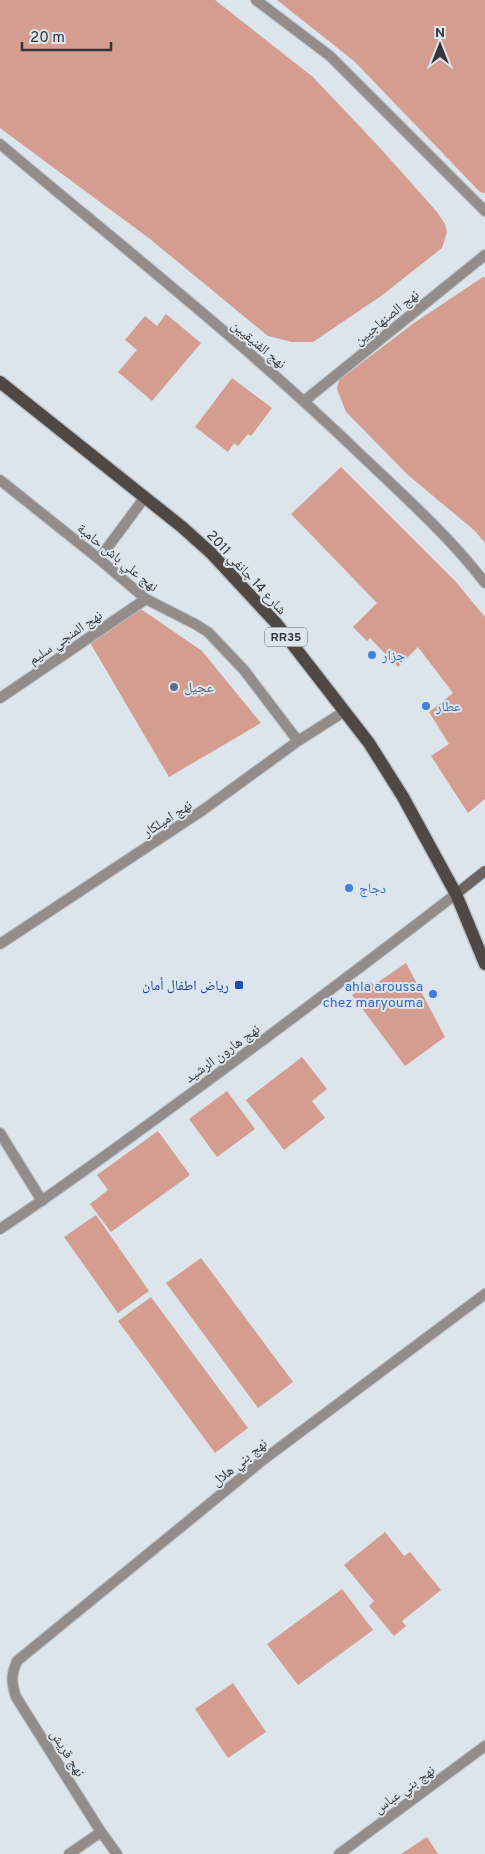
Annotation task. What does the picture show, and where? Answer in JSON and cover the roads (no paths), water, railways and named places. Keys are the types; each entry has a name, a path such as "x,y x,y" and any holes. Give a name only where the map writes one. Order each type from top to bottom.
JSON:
{"main road":[{"name":"شارع 14 جانفي 2011","path":"0,382 145,497 211,553 276,623 345,710 369,743 403,797 456,894 485,964"},
{"path":"456,894 485,871"}],"street":[{"path":"256,0 330,56 485,211"},
{"name":"نهج الفنيقيين","path":"0,144 304,400 405,497 449,542 485,583"},
{"name":"نهج الصنهاجيين","path":"304,400 485,255"},
{"name":"نهج علي باش حامبة","path":"0,480 146,599 208,632 244,670 298,741"},
{"path":"98,558 145,497"},
{"name":"نهج المنجي سليم","path":"0,698 146,599"},
{"name":"نهج اميلكار","path":"0,944 203,810 298,741 345,710"},
{"name":"نهج هارون الرشيد","path":"0,1229 42,1201 346,979 456,894"},
{"path":"0,1133 42,1201"},
{"name":"نهج بني هلال","path":"18,1661 263,1460 485,1294"},
{"name":"نهج قريش","path":"18,1661 13,1673 12,1684 16,1697 101,1832 117,1854"},
{"name":"نهج بني عباس","path":"339,1854 485,1746"},
{"path":"69,1854 101,1832"}],"place":[{"name":"جزار","path":"372,655"},
{"name":"عجيل","path":"174,687"},
{"name":"عطار","path":"426,706"},
{"name":"دجاج","path":"349,888"},
{"name":"رياض اطفال أمان","path":"239,985"},
{"name":"ahla aroussa chez maryouma","path":"433,994"}]}
